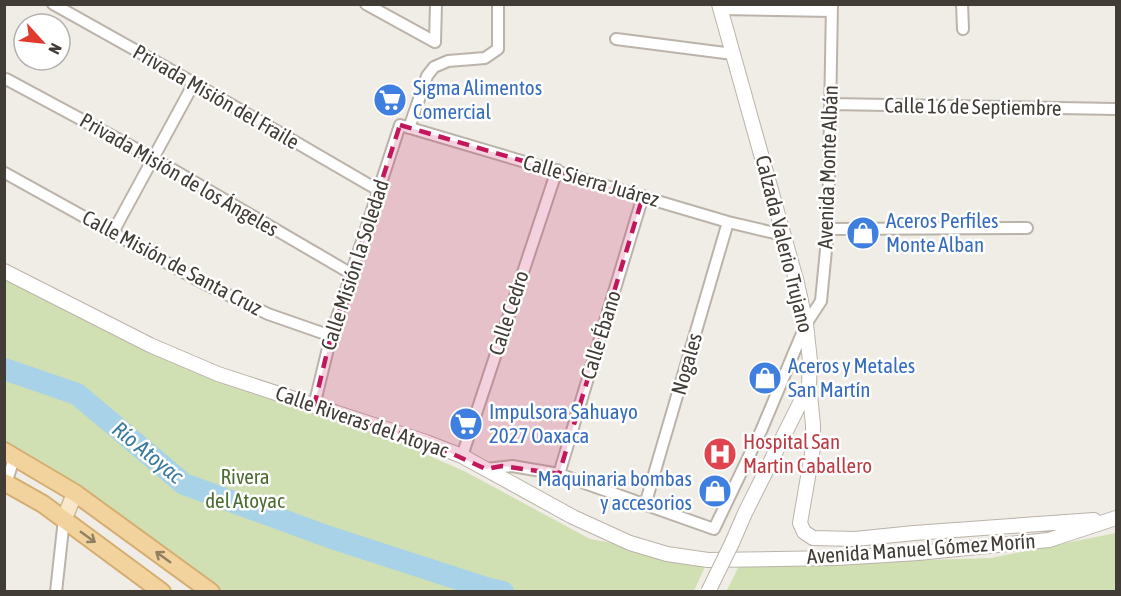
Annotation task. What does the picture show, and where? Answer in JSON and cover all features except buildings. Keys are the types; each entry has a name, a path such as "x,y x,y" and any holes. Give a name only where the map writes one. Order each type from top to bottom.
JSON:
{"main road":[{"path":"10,453 75,493 211,591"},
{"path":"5,484 43,504 162,591"},
{"path":"64,519 75,493"}],"street":[{"name":"Privada Misión del Fraile","path":"53,4 378,190"},
{"path":"366,4 435,42 436,4"},
{"name":"Calle Misión la Soledad","path":"314,406 331,336 378,190 428,76 434,67 448,61 485,58 498,49 498,4"},
{"path":"962,4 963,29"},
{"path":"719,7 832,8"},
{"name":"Calzada Valerio Trujano","path":"708,591 809,385 810,361 806,324 797,283 719,7"},
{"name":"Avenida Monte Albán","path":"645,505 714,529 761,431 806,324 821,301 828,229 832,8"},
{"path":"616,39 733,54"},
{"name":"Privada Misión de los Ángeles","path":"6,79 153,158 350,273"},
{"path":"112,234 194,83"},
{"name":"Calle 16 de Septiembre","path":"831,104 1116,109"},
{"name":"Calle Sierra Juárez","path":"405,127 728,222 783,235"},
{"name":"Calle Cedro","path":"462,456 557,170"},
{"name":"Calle Misión de Santa Cruz","path":"5,173 205,284 268,314 331,336"},
{"name":"Calle Ébano","path":"559,474 643,196"},
{"name":"Nogales","path":"645,505 728,222"},
{"path":"828,229 1028,228"},
{"name":"Calle Riveras del Atoyac","path":"4,271 150,345 218,374 462,456 573,517 630,543 698,560 722,559"},
{"path":"809,385 813,448 800,522 804,532 813,538 855,539 1115,518"},
{"path":"5,484 10,453"},
{"path":"486,470 512,466 559,474 645,505"},
{"name":"Avenida Manuel Gómez Morín","path":"722,559 837,558 993,546 1049,540 1115,518"},
{"path":"56,591 64,519"}],"highlighted area":[{"path":"400,125 643,196 559,474 502,466 486,469 426,442 314,406 331,336"}],"green space":[{"name":"Rivera del Atoyac","path":"4,274 150,345 316,406 466,472 590,539 708,560 694,591 211,591 5,451"},
{"path":"1116,533 1116,591 726,592 739,566 991,558"}],"waterway":[{"name":"Río Atoyac","path":"4,369 77,394 184,484 329,537 503,592"}],"place":[{"name":"Sigma Alimentos Comercial","path":"390,100"},
{"name":"Aceros Perfiles Monte Alban","path":"863,233"},
{"name":"Aceros y Metales San Martín","path":"765,378"},
{"name":"Impulsora Sahuayo 2027 Oaxaca","path":"466,424"},
{"name":"Hospital San Martin Caballero","path":"720,454"},
{"name":"Maquinaria bombas y accesorios","path":"715,491"}]}
